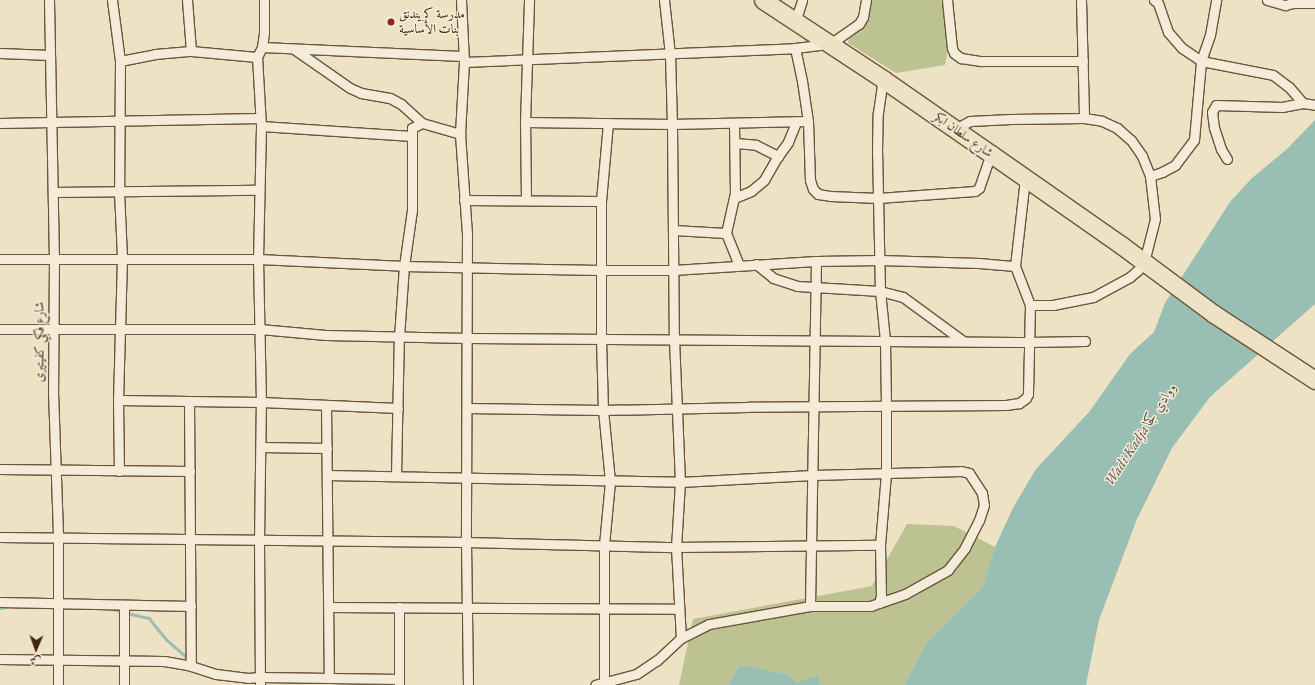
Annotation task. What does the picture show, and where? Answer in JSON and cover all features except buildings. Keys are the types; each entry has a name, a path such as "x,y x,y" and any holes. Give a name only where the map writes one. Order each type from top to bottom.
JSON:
{"highway":[{"name":"شارع سلطان ابكر","path":"762,0 883,79 1144,262 1220,318 1312,378"}],"street":[{"name":"شارع فكي كفيتيرى","path":"49,0 54,258 53,391 58,537 58,685"},
{"path":"112,0 120,61 119,191 122,258 118,400 119,471"},
{"path":"187,0 191,51"},
{"path":"260,681 259,540 261,402 258,259 260,122 257,57 262,47 264,33 264,0"},
{"path":"461,0 463,59 460,134 467,233 468,478 466,542 468,685"},
{"path":"526,200 525,122 529,0"},
{"path":"664,0 670,54 672,124 674,339 680,482 676,547 681,638"},
{"path":"795,22 802,0"},
{"path":"262,47 463,59 527,59 795,48 830,44 859,24 863,17 866,0"},
{"path":"947,0 952,48 954,53 960,58 981,62 1083,61"},
{"path":"1081,0 1084,118"},
{"path":"1154,0 1158,3 1168,32 1182,48 1201,61 1265,72 1273,75 1289,87 1303,104"},
{"path":"1150,176 1175,165 1194,140 1201,61 1210,35 1216,0"},
{"path":"1267,0 1285,5 1293,3 1315,3"},
{"path":"795,48 808,121 810,180 813,189 818,194 878,198 975,191 980,184 991,154"},
{"path":"293,49 350,88 361,92 390,98 401,104 422,123 460,134"},
{"path":"120,61 156,54 191,51 257,57"},
{"path":"0,53 50,55"},
{"path":"879,603 881,596 880,545 886,474 885,340 880,291 878,198 878,136 883,79"},
{"path":"1227,159 1221,149 1214,128 1212,112 1216,105 1282,107 1303,104 1315,105"},
{"path":"955,129 970,121 1084,118 1102,121 1117,128 1131,140 1142,156 1150,176 1155,219 1144,262 1130,277 1093,297 1053,305 1030,305"},
{"path":"0,123 119,121 260,122 412,136"},
{"path":"525,122 672,124 808,121"},
{"path":"734,198 751,191 764,180 788,142 796,122"},
{"path":"396,475 399,337 404,266 412,210 412,128 422,123"},
{"path":"604,683 604,545 610,481 603,410 600,270 601,201 608,123"},
{"path":"734,123 734,198 726,232 739,265"},
{"path":"735,142 756,146 778,156"},
{"path":"467,408 603,410 886,405 1006,405 1019,403 1026,398 1028,394 1030,305 1015,266 1025,178"},
{"path":"53,192 259,190"},
{"path":"464,200 601,201"},
{"path":"673,230 726,232"},
{"path":"0,259 258,259 404,266 600,270 673,270 816,261 880,260 979,263 1015,266"},
{"path":"810,606 816,261"},
{"path":"756,264 781,282 815,289 880,291 895,294 909,300 964,341"},
{"path":"0,329 260,329 326,335 468,338 814,341 1085,341"},
{"path":"118,400 261,402 398,408"},
{"path":"189,401 191,666"},
{"path":"326,405 329,678"},
{"path":"261,447 327,448"},
{"path":"0,469 190,471"},
{"path":"327,475 396,475 468,478 680,482 812,475 961,471 969,474 982,493 984,505 979,520 965,548 948,570 905,594 871,606 810,606 709,624 681,638 657,660 636,674 594,685"},
{"path":"0,537 466,542 676,547 880,545"},
{"path":"0,602 191,606"},
{"path":"124,605 124,685"},
{"path":"329,607 679,610"},
{"path":"0,659 164,661 260,681 329,678 399,682 399,607"}],"green space":[{"path":"871,0 941,0 946,13 949,45 945,65 896,73 848,43 849,37 866,24"},
{"path":"907,524 954,526 995,547 983,586 926,643 904,685 820,685 819,675 797,682 788,674 740,665 728,685 679,685 693,619 872,586"}],"water":[{"name":"Wadi Kadja ووادي كجا","path":"1315,120 1315,304 1210,397 1172,448 1137,519 1099,620 1086,685 904,685 926,643 983,586 995,547 1014,506 1036,469 1090,411 1130,354 1154,332 1165,303 1230,202 1252,178 1287,149"},
{"path":"740,665 788,674 797,682 819,675 820,685 728,685"}],"waterway":[{"path":"0,608 9,606"},
{"path":"107,608 122,611"},
{"path":"127,613 149,618 167,640 188,658"}],"place":[{"name":"مدرسة كريندنق بنات الأساسية","path":"391,22"}]}
